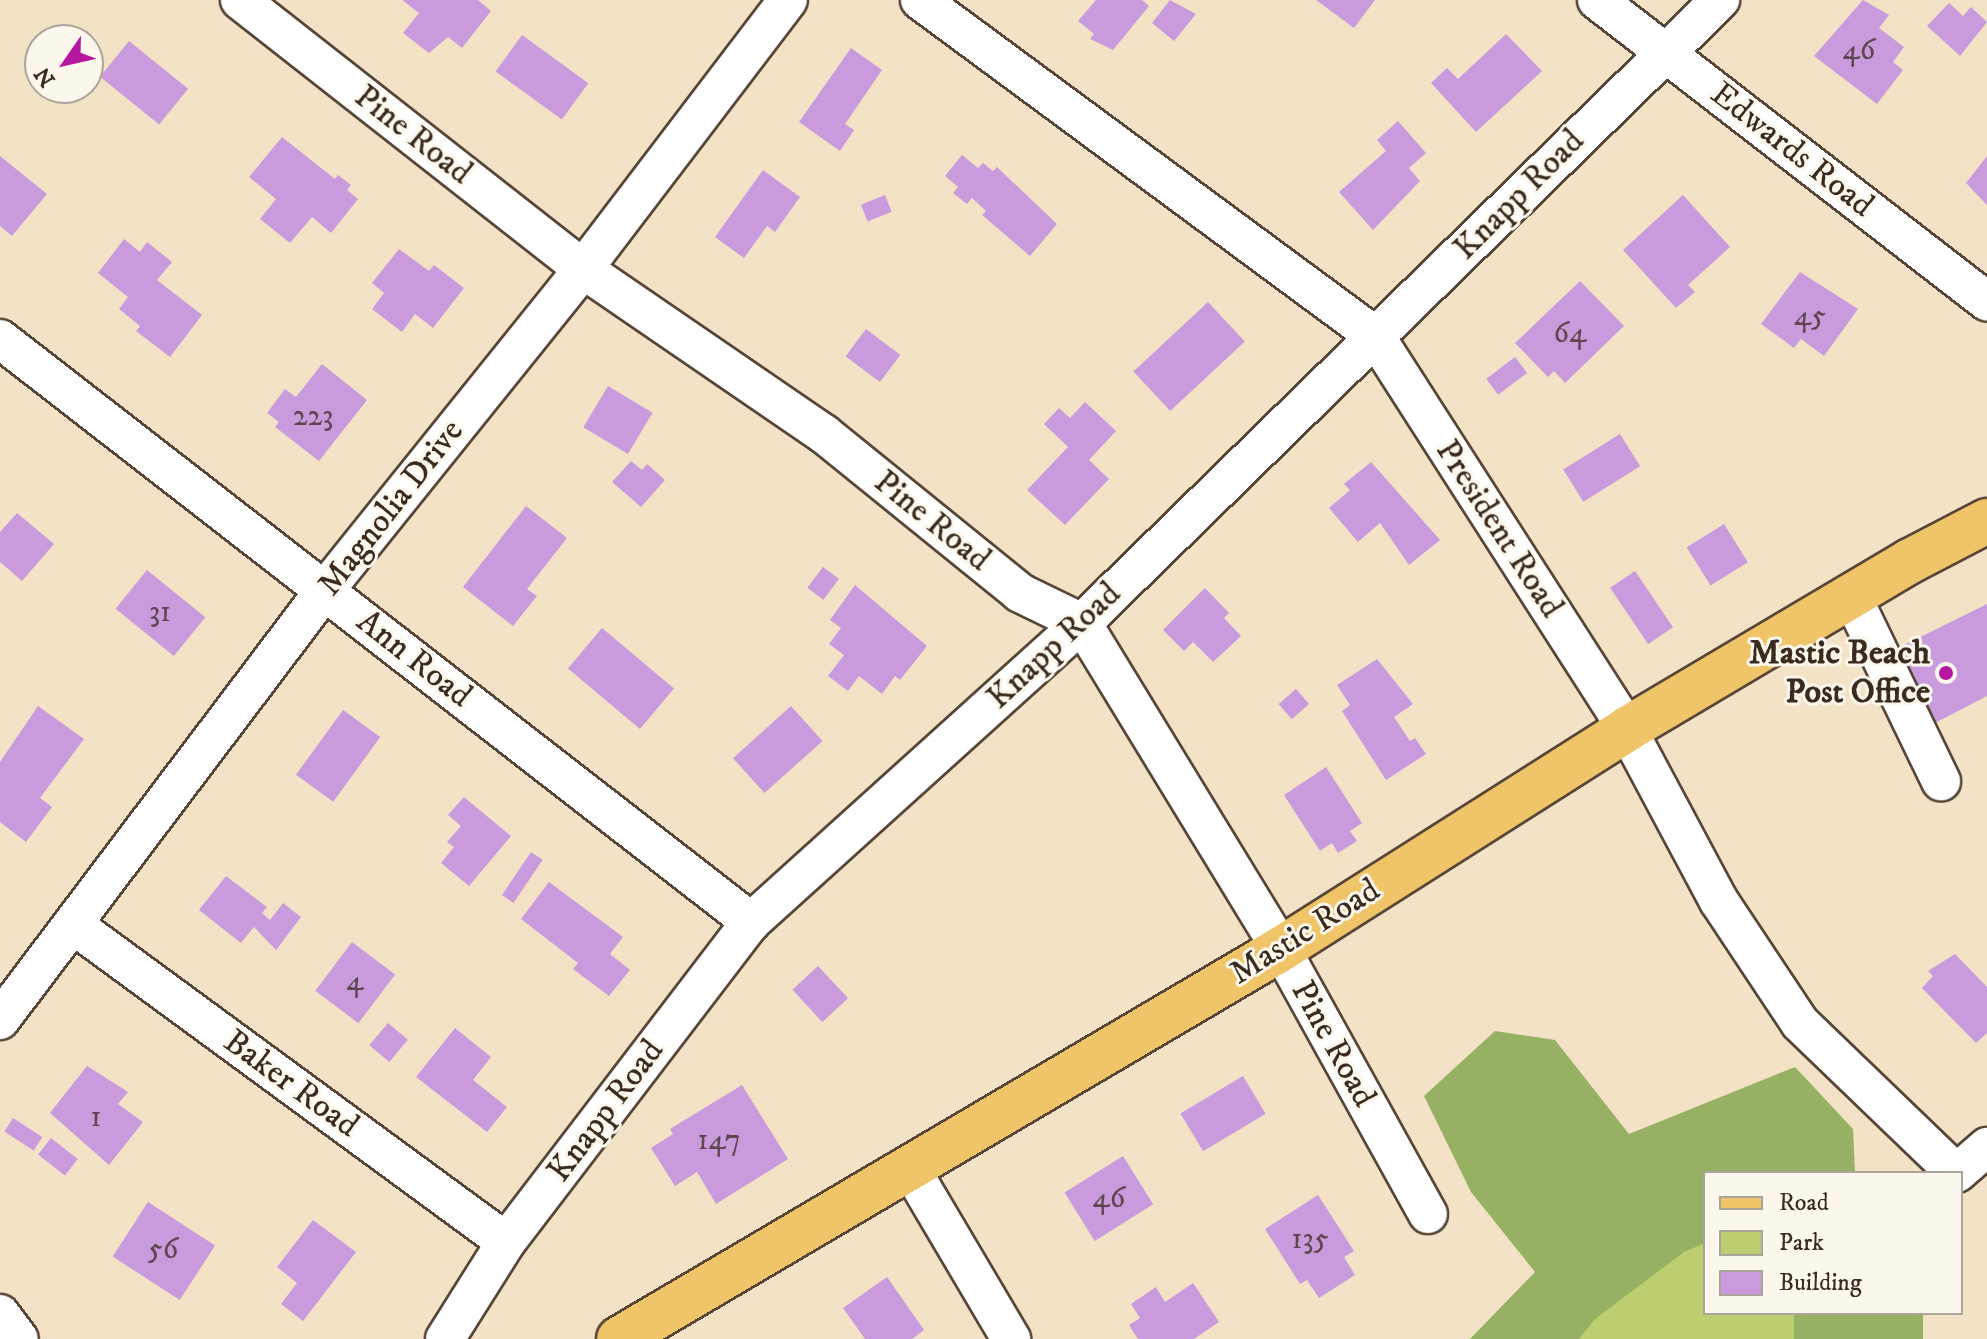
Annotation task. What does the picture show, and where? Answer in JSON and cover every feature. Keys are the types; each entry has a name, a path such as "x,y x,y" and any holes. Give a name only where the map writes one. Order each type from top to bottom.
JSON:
{"main road":[{"name":"Mastic Road","path":"619,1339 1281,949 1627,729 1851,595 1983,532"}],"street":[{"name":"Pine Road","path":"240,0 583,269 824,434 1020,593 1082,623 1281,949 1428,1214"},
{"name":"Magnolia Drive","path":"0,1020 75,926 325,590 583,269 788,0"},
{"name":"President Road","path":"920,0 1375,336 1627,729 1719,901 1800,1023 1954,1171"},
{"name":"Edwards Road","path":"1597,0 1987,301"},
{"name":"Knapp Road","path":"445,1339 506,1242 751,922 1082,623 1720,0"},
{"name":"Ann Road","path":"0,339 751,922"},
{"path":"1851,595 1941,781"},
{"name":"Baker Road","path":"75,926 506,1242"},
{"path":"1958,1171 1987,1147"},
{"path":"910,1168 1011,1339"},
{"path":"0,1314 19,1339"}],"green space":[{"path":"1495,1031 1555,1040 1629,1134 1795,1067 1853,1129 1855,1171 1703,1171 1703,1244 1684,1252 1595,1319 1579,1339 1470,1339 1535,1272 1471,1192 1424,1096"},
{"path":"1703,1176 1703,1315 1849,1315 1872,1339 1529,1339"},
{"path":"1794,1315 1923,1315 1923,1339 1794,1339"}],"building":[{"path":"402,0 478,0 491,11 462,48 448,37 429,53 403,33 419,13"},
{"path":"1096,0 1142,0 1149,6 1113,50 1090,39 1094,34 1078,21"},
{"path":"1170,0 1196,14 1174,41 1152,23"},
{"path":"1316,0 1375,0 1354,28"},
{"path":"1863,0 1889,15 1879,28 1904,47 1893,62 1903,70 1877,104 1814,56"},
{"path":"1949,3 1963,16 1971,7 1987,22 1960,56 1927,26"},
{"path":"1506,34 1542,71 1476,132 1431,83 1447,68 1458,79"},
{"path":"522,35 588,83 562,120 496,71"},
{"path":"129,41 188,89 159,125 104,80 104,72"},
{"path":"851,48 882,70 845,124 854,130 840,151 799,122"},
{"path":"1398,121 1426,153 1409,168 1420,181 1373,230 1339,192 1386,151 1377,140"},
{"path":"282,137 335,179 338,175 351,185 347,190 358,199 331,233 312,217 290,243 260,219 276,199 249,177"},
{"path":"962,155 978,168 983,163 993,171 997,167 1057,224 1030,256 982,215 986,211 972,198 967,204 953,193 958,187 945,176"},
{"path":"0,156 47,194 12,236 0,226"},
{"path":"1987,156 1987,205 1966,183"},
{"path":"763,170 800,197 775,232 767,226 744,258 715,237"},
{"path":"885,195 892,212 868,221 861,205"},
{"path":"1683,195 1730,247 1688,285 1695,292 1676,308 1623,250"},
{"path":"124,239 140,252 147,242 172,262 157,280 202,315 170,357 136,331 140,326 119,309 128,297 98,273"},
{"path":"399,249 429,271 434,265 464,288 433,328 415,314 402,332 372,309 384,293 372,283"},
{"path":"1800,272 1858,309 1824,356 1801,339 1794,348 1761,324"},
{"path":"1580,281 1624,326 1565,383 1554,371 1548,377 1515,343"},
{"path":"1208,302 1245,341 1170,411 1133,372"},
{"path":"866,329 900,355 880,382 846,356"},
{"path":"1515,357 1527,373 1498,395 1486,379"},
{"path":"322,364 367,400 319,461 275,427 279,422 267,413 285,389 296,397"},
{"path":"608,386 653,413 628,454 583,427"},
{"path":"1085,402 1116,431 1089,460 1109,479 1065,525 1027,490 1068,447 1044,424 1059,408 1070,418"},
{"path":"1620,434 1640,466 1583,502 1563,470"},
{"path":"631,461 642,470 647,464 665,480 641,507 612,482"},
{"path":"1371,462 1440,540 1409,565 1380,523 1358,542 1329,508 1350,490 1344,484"},
{"path":"526,506 567,538 527,589 537,596 513,626 463,587"},
{"path":"17,513 54,544 22,581 0,562 0,532"},
{"path":"1724,524 1748,562 1711,585 1687,547"},
{"path":"823,567 839,579 823,600 807,588"},
{"path":"147,570 205,617 174,656 116,609"},
{"path":"1635,571 1673,627 1648,644 1610,588"},
{"path":"855,585 927,646 900,680 895,676 882,694 859,676 848,691 828,676 844,655 829,644 841,628 830,620"},
{"path":"1205,588 1229,613 1224,618 1241,636 1213,662 1193,642 1184,651 1163,630"},
{"name":"Mastic Beach Post Office","path":"1987,604 1987,696 1931,725 1894,650"},
{"path":"602,628 674,688 640,729 568,669"},
{"path":"1377,659 1413,704 1394,717 1410,741 1415,738 1426,754 1386,780 1342,711 1350,705 1337,685"},
{"path":"1296,689 1309,704 1292,719 1279,704"},
{"path":"38,706 84,739 40,798 52,807 26,842 0,822 0,762"},
{"path":"791,706 822,741 764,793 733,758"},
{"path":"343,710 380,737 333,802 296,775"},
{"path":"1326,767 1362,823 1350,831 1357,841 1338,853 1332,843 1320,851 1284,795"},
{"path":"464,797 511,836 469,886 441,863 454,847 447,842 461,826 448,815"},
{"path":"531,852 543,860 514,903 502,895"},
{"path":"226,876 267,907 262,913 270,920 283,903 301,917 276,950 254,927 241,943 199,910"},
{"path":"549,882 623,937 610,954 630,970 609,996 573,969 578,963 521,919"},
{"path":"352,942 395,974 358,1023 315,991"},
{"path":"1955,954 1987,987 1987,1033 1976,1043 1922,988 1933,976 1928,971"},
{"path":"818,966 848,998 822,1022 792,990"},
{"path":"388,1023 408,1040 389,1062 369,1045"},
{"path":"455,1028 491,1057 473,1080 507,1107 487,1132 416,1077"},
{"path":"87,1066 128,1092 118,1104 143,1122 109,1165 50,1113"},
{"path":"1243,1076 1266,1114 1203,1151 1180,1114"},
{"path":"742,1085 788,1159 716,1204 697,1172 675,1186 651,1148 673,1134 670,1129"},
{"path":"13,1118 42,1137 34,1150 4,1131"},
{"path":"51,1138 78,1159 65,1175 38,1155"},
{"path":"1123,1156 1153,1204 1095,1241 1064,1193"},
{"path":"1318,1195 1354,1251 1344,1257 1355,1275 1319,1298 1307,1280 1300,1284 1265,1229"},
{"path":"148,1202 215,1246 180,1300 113,1257"},
{"path":"313,1220 356,1252 303,1321 281,1304 297,1283 277,1267"},
{"path":"887,1277 924,1330 912,1339 865,1339 843,1308"},
{"path":"1193,1283 1219,1322 1194,1339 1138,1339 1129,1325 1140,1318 1131,1304 1156,1287 1165,1302"}],"place":[{"name":"Mastic Beach Post Office","path":"1946,673"}]}
